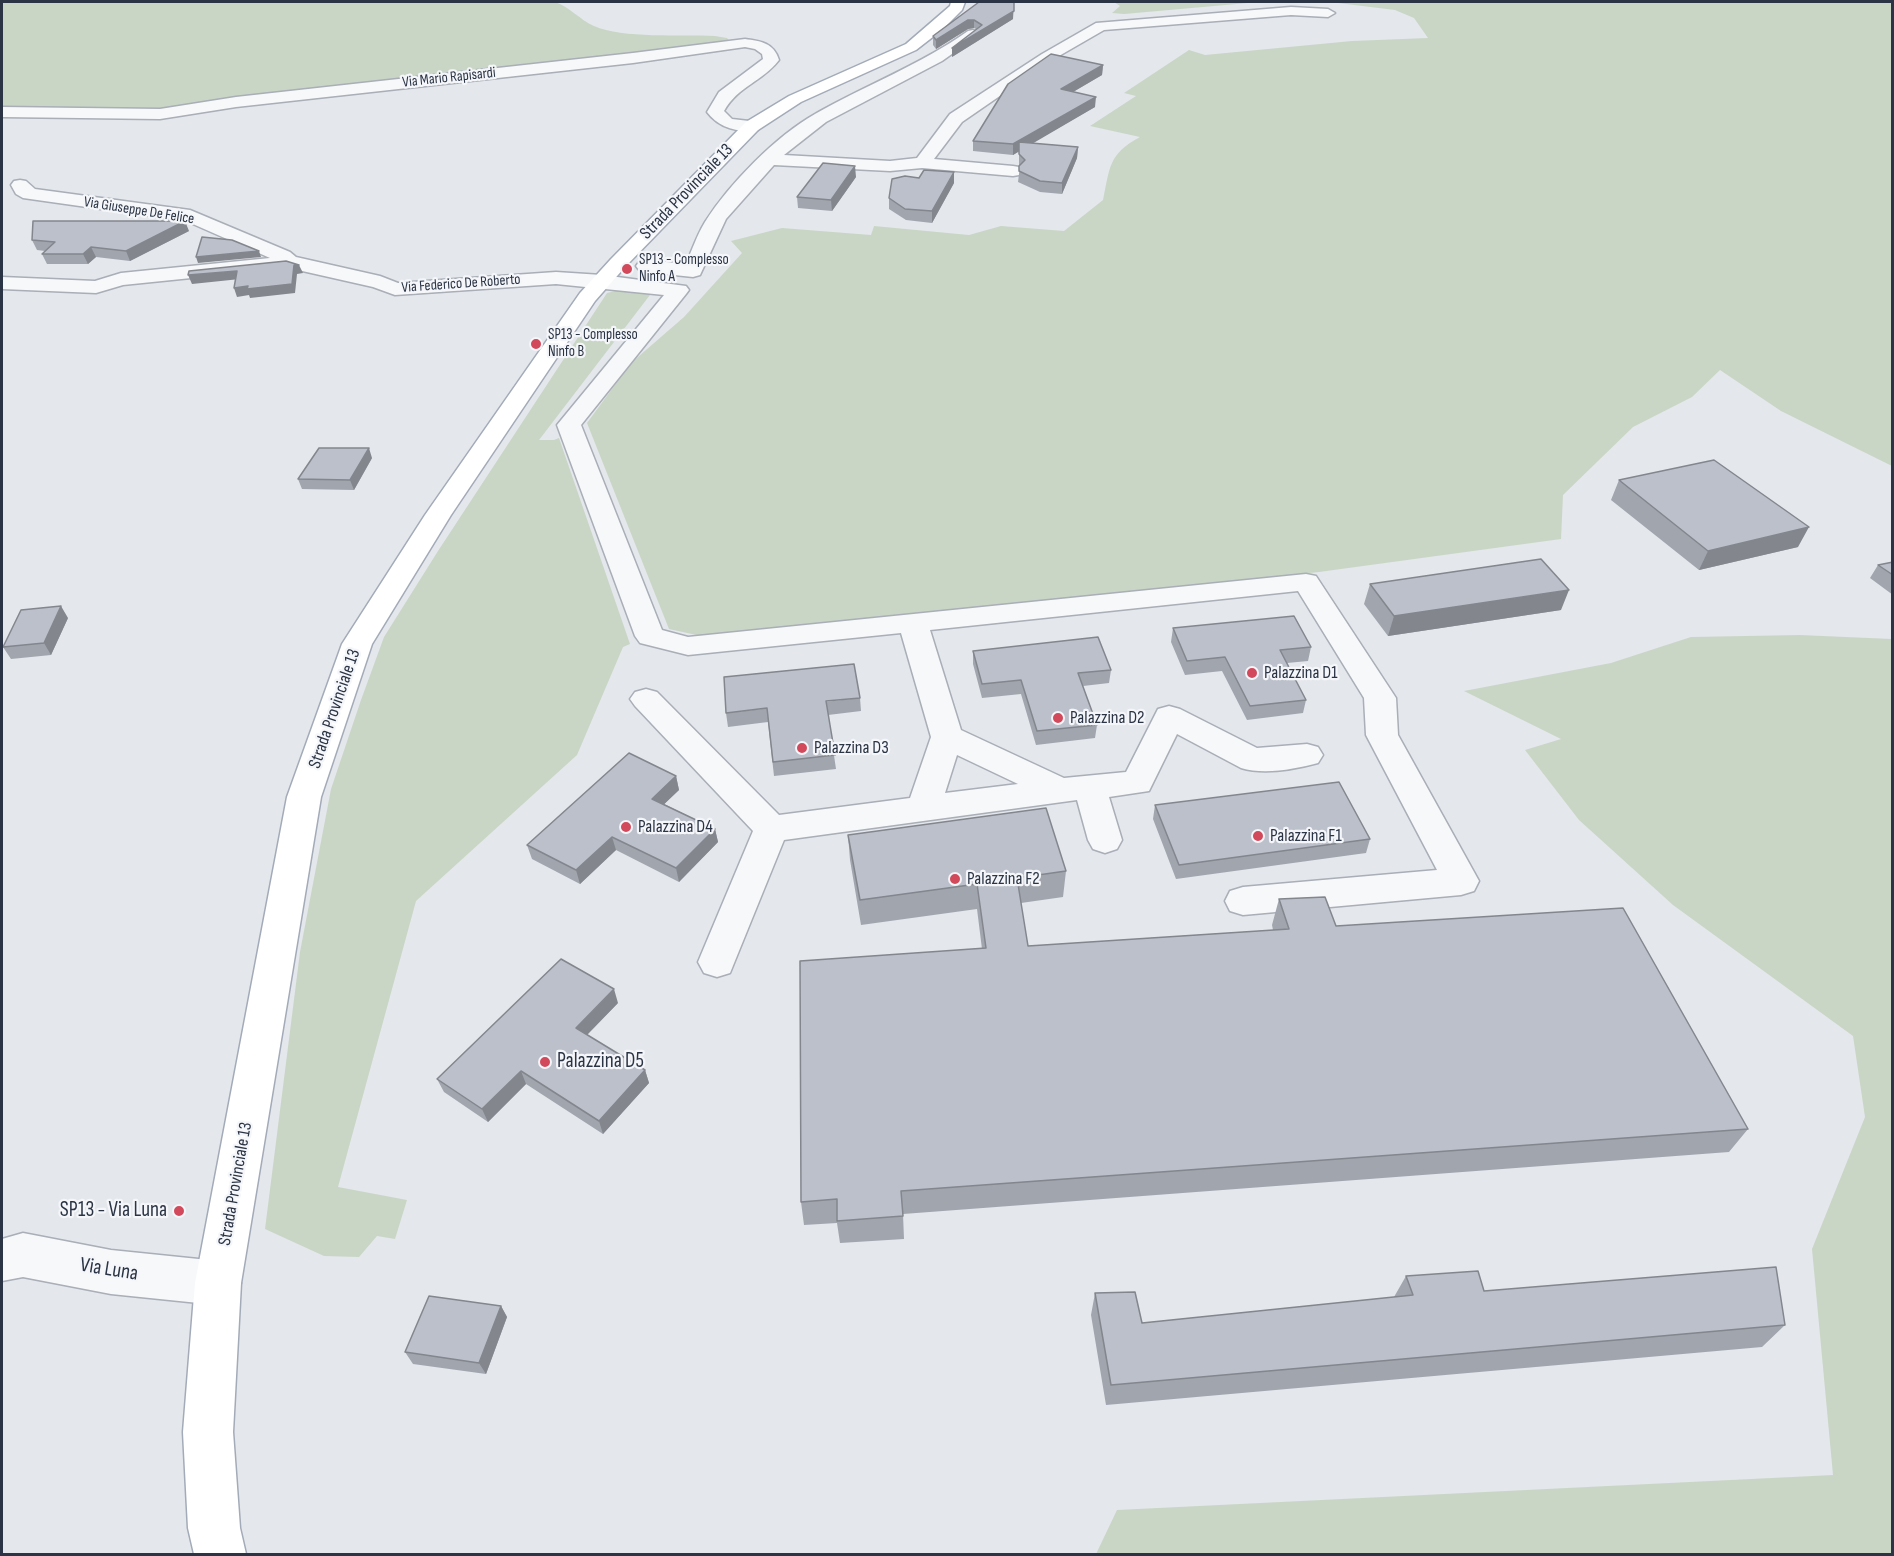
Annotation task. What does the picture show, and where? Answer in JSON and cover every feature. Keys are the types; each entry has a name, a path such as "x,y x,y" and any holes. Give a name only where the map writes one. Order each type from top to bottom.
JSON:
{"main road":[{"name":"Strada Provinciale 13","path":"220,1554 214,1528 208,1432 218,1283 304,797 357,644 438,515 587,297 610,272 752,126 795,99 911,47 938,26 957,7 958,2"}],"street":[{"path":"922,162 956,118 1047,57 1101,26 1291,11 1328,12"},
{"path":"610,272 693,271 718,217 770,159 818,119 910,74 950,51 973,34"},
{"name":"Via Mario Rapisardi","path":"2,112 160,114 247,101 633,58 745,43 769,52 771,60 725,95 716,112 727,123 752,126"},
{"path":"770,159 890,166 922,162 1012,171"},
{"name":"Via Giuseppe De Felice","path":"20,184 23,190 30,194 190,216 283,256 289,262"},
{"name":"Via Federico De Roberto","path":"2,283 96,287 121,279 289,262 380,282 394,289 610,272"},
{"path":"610,272 679,290 569,424 650,636 688,646 1306,582 1380,698 1382,735 1461,881 1243,901"},
{"path":"913,623 946,736 923,809"},
{"path":"646,699 771,829"},
{"path":"771,829 1137,783 1169,717 1253,760 1307,754"},
{"path":"946,736 1076,790 1105,840"},
{"path":"717,962 771,829"},
{"name":"Via Luna","path":"2,1260 23,1255 111,1272 218,1283"}],"green space":[{"path":"2,2 555,2 594,26 606,30 636,34 715,36 727,38 730,41 159,110 132,112 2,108"},
{"path":"1114,2 1892,2 1892,466 1781,411 1720,370 1692,397 1633,427 1563,495 1561,539 1319,572 733,634 701,636 669,629 587,423 631,363 684,317 742,253 731,241 782,228 871,235 874,226 969,235 1001,226 1064,231 1103,200 1109,170 1116,156 1140,137 1090,126 1136,96 1124,93 1189,50 1205,55 1352,41 1428,38 1414,18 1395,10 1338,3 1248,3 1124,14 1112,13 1120,6"},
{"path":"628,288 653,291 539,440 559,438 630,644 623,647 577,755 416,901 338,1187 407,1200 395,1239 377,1236 359,1257 324,1256 265,1229 300,952 331,789 384,637 607,293"},
{"path":"1800,635 1892,639 1892,1554 1096,1554 1117,1510 1833,1475 1812,1249 1865,1117 1853,1036 1673,905 1579,820 1525,750 1561,739 1464,691 1611,663 1691,637"}],"building":[{"path":"979,2 1014,2 1014,11 952,48 982,25 974,20 968,20 936,40 933,36"},
{"path":"1051,54 1103,65 1061,89 1096,97 1013,144 973,141 1008,84"},
{"path":"1019,142 1078,147 1062,183 1040,181 1019,171 1019,166 1025,160 1019,154"},
{"path":"823,163 855,166 831,200 797,197"},
{"path":"924,170 954,172 932,211 905,209 889,198 892,179 905,176 919,178"},
{"path":"33,221 185,221 126,251 91,247 83,254 42,254 55,242 32,240"},
{"path":"202,237 232,240 259,251 196,257"},
{"path":"286,261 299,265 294,265 292,284 247,289 248,286 234,288 237,271 188,275 189,271"},
{"path":"319,448 369,448 350,480 298,479"},
{"path":"1714,460 1809,527 1708,551 1619,480"},
{"path":"1541,559 1569,590 1394,616 1370,584"},
{"path":"1893,562 1893,575 1878,565"},
{"path":"61,606 44,643 3,647 21,610"},
{"name":"Palazzina D1","path":"1294,616 1311,647 1280,650 1306,700 1250,706 1225,657 1187,661 1173,628"},
{"name":"Palazzina D2","path":"1098,637 1111,670 1078,673 1097,725 1037,731 1021,680 982,684 973,651"},
{"name":"Palazzina D3","path":"854,664 860,698 826,701 835,755 773,762 767,708 726,713 724,677"},
{"name":"Palazzina D4","path":"629,753 676,776 652,799 715,829 676,868 612,837 576,870 527,845"},
{"name":"Palazzina F1","path":"1339,782 1370,839 1179,865 1155,805"},
{"path":"1046,808 1066,871 1017,878 1028,946 1289,929 1279,899 1325,897 1336,926 1623,908 1748,1129 901,1191 903,1216 837,1221 837,1199 801,1202 800,961 986,948 977,884 860,900 848,835"},
{"name":"Palazzina D5","path":"561,959 614,989 576,1028 645,1070 599,1121 521,1071 482,1109 437,1079"},
{"path":"1776,1267 1785,1325 1111,1385 1095,1293 1135,1292 1142,1323 1413,1295 1406,1276 1478,1271 1484,1291"},
{"path":"429,1296 501,1306 479,1363 405,1352"}],"place":[{"name":"SP13 - Complesso Ninfo A","path":"627,269"},
{"name":"SP13 - Complesso Ninfo B","path":"536,344"},
{"name":"Palazzina D1","path":"1252,673"},
{"name":"Palazzina D2","path":"1058,718"},
{"name":"Palazzina D3","path":"802,748"},
{"name":"Palazzina D4","path":"626,827"},
{"name":"Palazzina F1","path":"1258,836"},
{"name":"Palazzina F2","path":"955,879"},
{"name":"Palazzina D5","path":"545,1062"},
{"name":"SP13 - Via Luna","path":"179,1211"}]}
